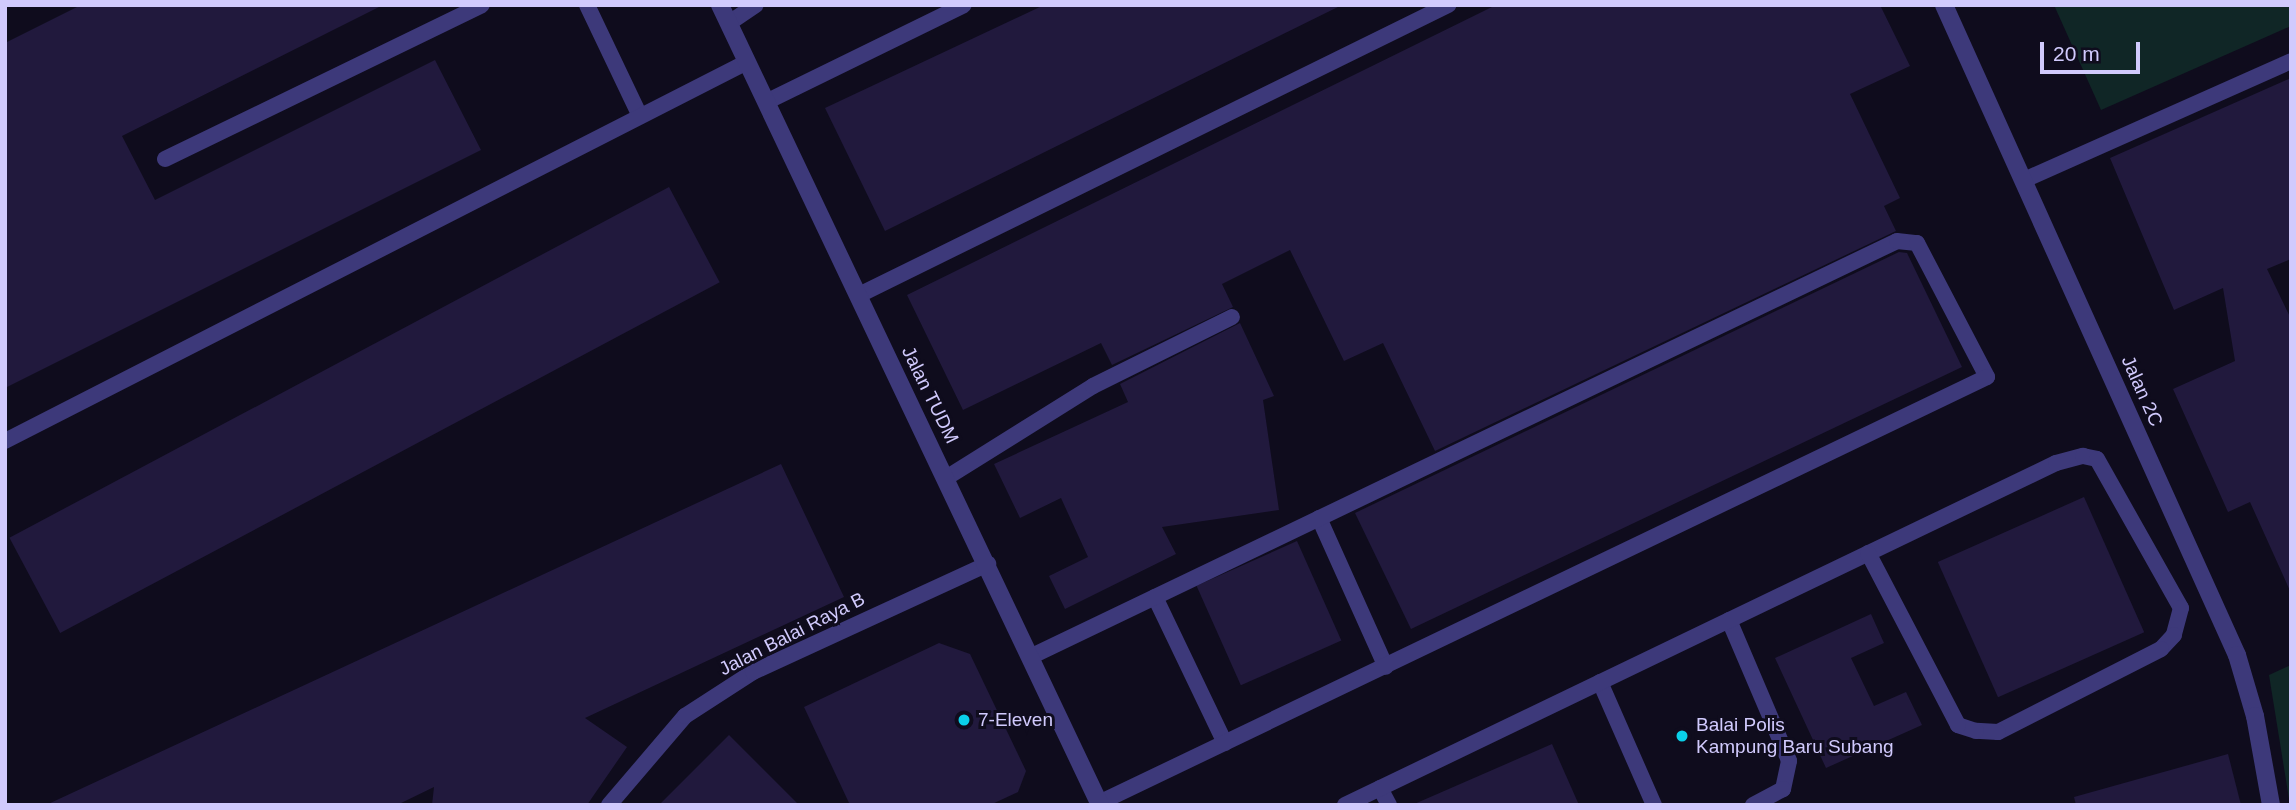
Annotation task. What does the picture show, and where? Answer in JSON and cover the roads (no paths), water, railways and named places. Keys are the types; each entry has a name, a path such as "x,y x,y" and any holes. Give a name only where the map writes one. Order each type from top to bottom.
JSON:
{"street":[{"name":"Jalan TUDM","path":"720,5 1032,656 1100,804"},
{"name":"Jalan 2C","path":"1944,5 2237,655 2255,716 2271,805"}],"lane":[{"path":"165,159 482,5"},
{"path":"587,5 640,116"},
{"path":"729,23 757,5"},
{"path":"766,102 964,5"},
{"path":"859,295 1448,5"},
{"path":"2024,180 2291,61"},
{"path":"5,441 747,62"},
{"path":"1032,656 1897,241 1917,243 1987,377 1100,804"},
{"path":"946,478 1093,386 1232,317"},
{"path":"1345,805 1868,553 2056,463 2083,456 2097,459 2181,608 2175,635 2161,649 1998,732 1976,731 1958,725 1868,553"},
{"path":"1319,518 1386,667"},
{"name":"Jalan Balai Raya B","path":"609,805 685,716 742,680 988,564"},
{"path":"1155,597 1225,743"},
{"path":"1729,620 1789,761 1783,789 1753,805"},
{"path":"1600,682 1654,805"},
{"path":"1380,788 1389,805"}],"place":[{"name":"7-Eleven","path":"964,720"},
{"name":"Balai Polis Kampung Baru Subang","path":"1682,736"}]}
